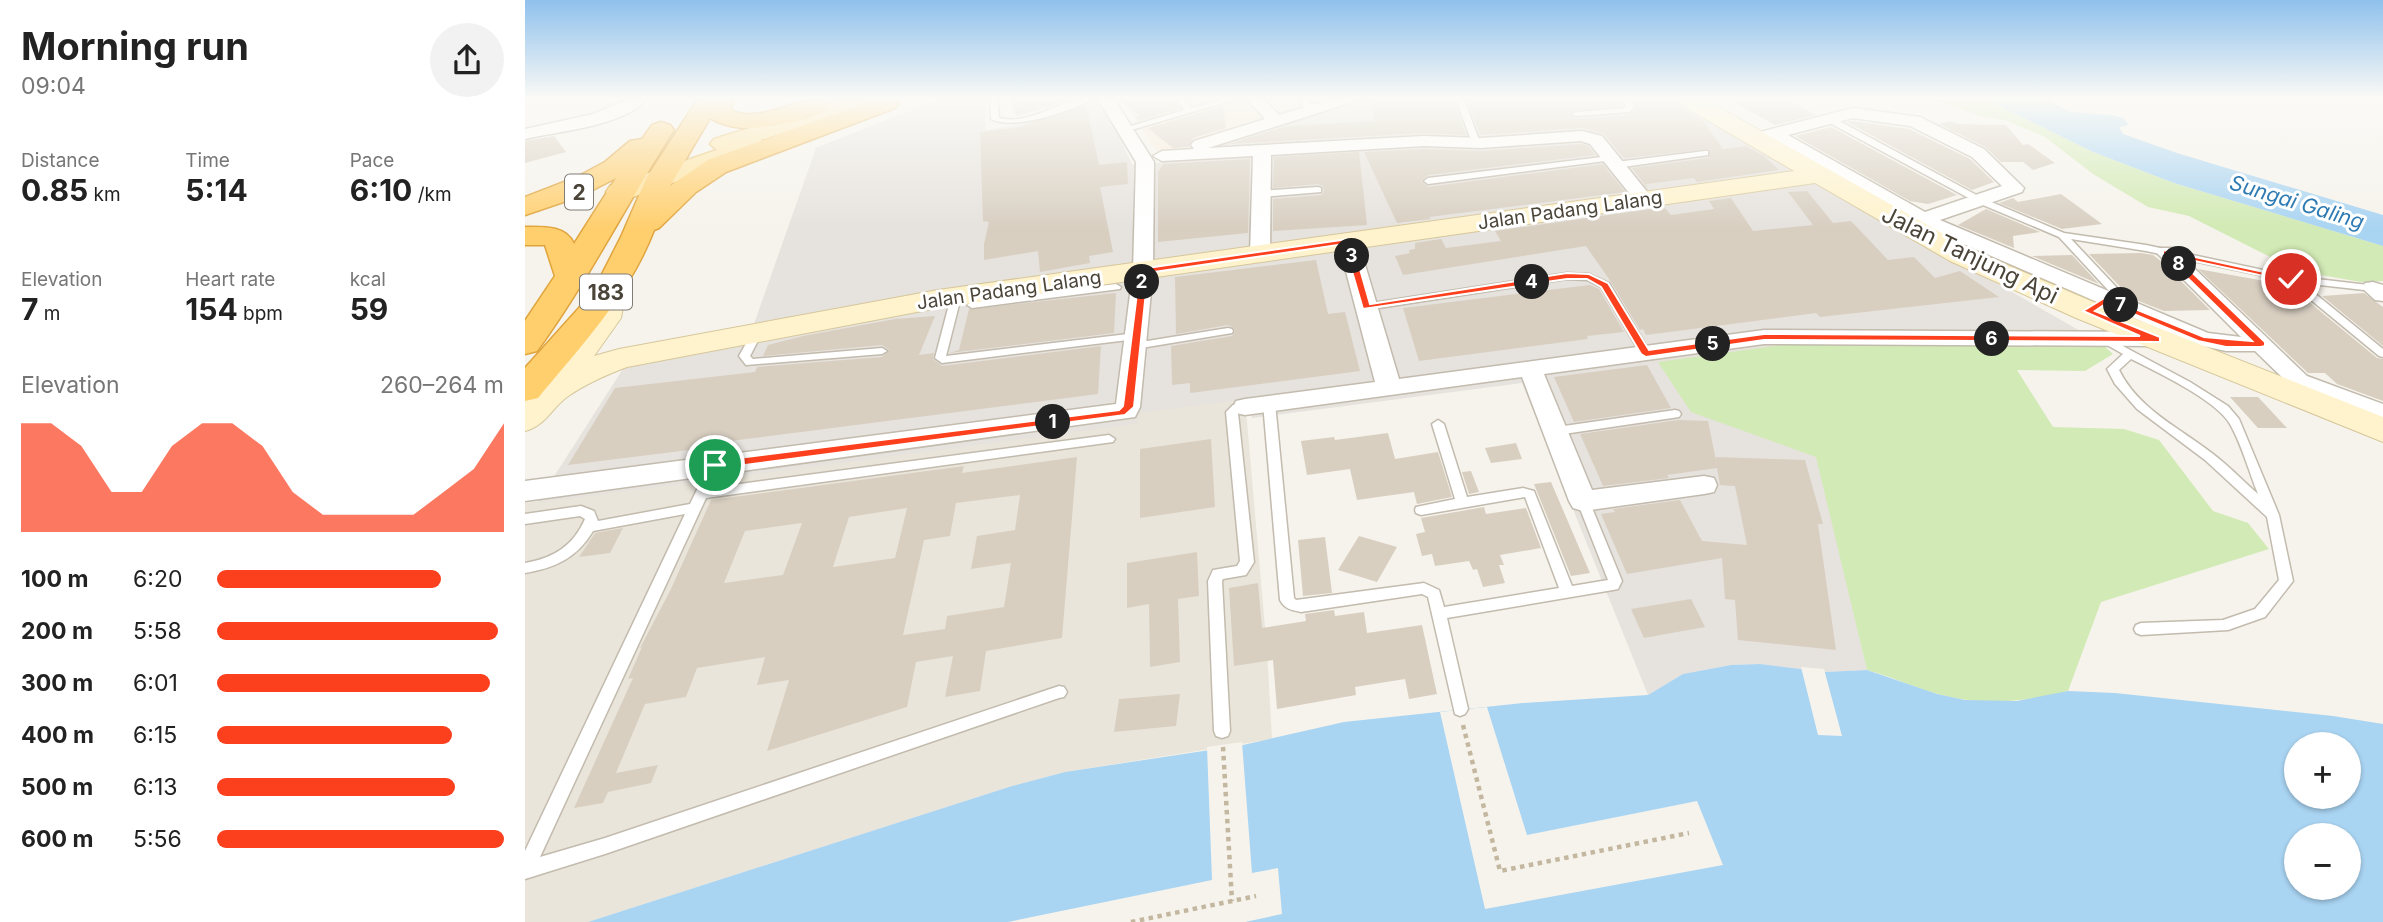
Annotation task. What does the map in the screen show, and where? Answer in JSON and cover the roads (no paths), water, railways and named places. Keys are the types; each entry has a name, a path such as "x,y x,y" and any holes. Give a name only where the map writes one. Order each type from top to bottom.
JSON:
{"highway":[{"path":"525,209 610,171 643,142"},
{"path":"646,175 660,142"},
{"path":"646,175 674,142"},
{"path":"636,237 673,196 717,166 778,142"},
{"name":"2","path":"525,209 646,175"},
{"name":"2","path":"525,226 646,175"},
{"name":"183","path":"540,390 612,284 636,237 646,175"},
{"name":"183","path":"525,344 537,321 646,175"},
{"path":"525,236 548,236 558,240 571,276"}],"main road":[{"path":"646,175 751,142"}],"street":[{"path":"525,491 1122,413 1128,407 1153,159 1137,142"},
{"path":"1153,159 1208,142"},
{"path":"1153,159 1407,142"},
{"path":"1451,142 1494,142"},
{"path":"1598,142 1644,199"},
{"name":"Jalan Tanjung Api","path":"1774,142 1819,175 1914,222 1984,266 2097,305 2143,347 2383,430"},
{"path":"1776,142 1914,222 2015,188 1978,153 1956,142"},
{"path":"1260,254 1262,151"},
{"name":"Jalan Padang Lalang","path":"605,318 604,338 613,346 658,350 758,331 1051,290 1143,271 1819,175"},
{"path":"1348,241 1389,388"},
{"path":"2166,252 2299,381 2383,414"},
{"path":"525,420 540,390 605,318 612,284"},
{"path":"2097,305 2202,339 2226,344 2261,344"},
{"path":"1257,405 1531,371 1764,337 2104,339 2143,347"},
{"path":"540,390 593,368 658,350"},
{"path":"1531,371 1583,501 1704,485"}],"lane":[{"path":"1872,142 1979,200 2062,235 2166,252 2291,279 2378,292"},
{"path":"1428,181 1705,153"},
{"path":"1261,194 1318,190"},
{"path":"2062,235 2114,290 2114,293 2097,305"},
{"path":"1366,307 1567,276 1589,277 1605,285 1646,354"},
{"path":"2291,279 2383,354"},
{"path":"1051,290 1115,287"},
{"path":"964,301 941,349 942,360 1229,331"},
{"path":"758,331 744,356 750,363 882,351"},
{"path":"2141,629 2223,626 2260,612 2286,581 2273,515 2235,422 2224,410 2186,384 2143,347 2113,369 2117,381 2135,400 2210,459 2273,515"},
{"path":"1222,731 1215,581 1219,575 1241,571 1247,562 1233,412 1257,405 1287,600 1292,605 1301,606 1424,588 1434,594 1459,709"},
{"path":"1557,431 1675,414"},
{"path":"1438,424 1462,502"},
{"path":"589,527 697,501 1109,439"},
{"path":"525,870 715,465"},
{"path":"1421,510 1523,492 1530,494 1568,593"},
{"path":"1438,614 1613,585 1615,581 1583,501"},
{"path":"525,519 581,510 592,519 589,527 558,561 525,568"},
{"path":"525,870 605,846 1059,692"}],"water":[{"name":"Sungai Galing","path":"2073,142 2146,142 2383,215 2383,246 2174,183"},
{"path":"1760,664 1825,672 1867,670 1937,694 1965,700 2017,701 2068,691 2115,693 2333,716 2383,724 2383,922 588,922 1012,786 1065,772 1243,745 1344,722 1523,703 1648,695 1683,674 1731,665"}]}
